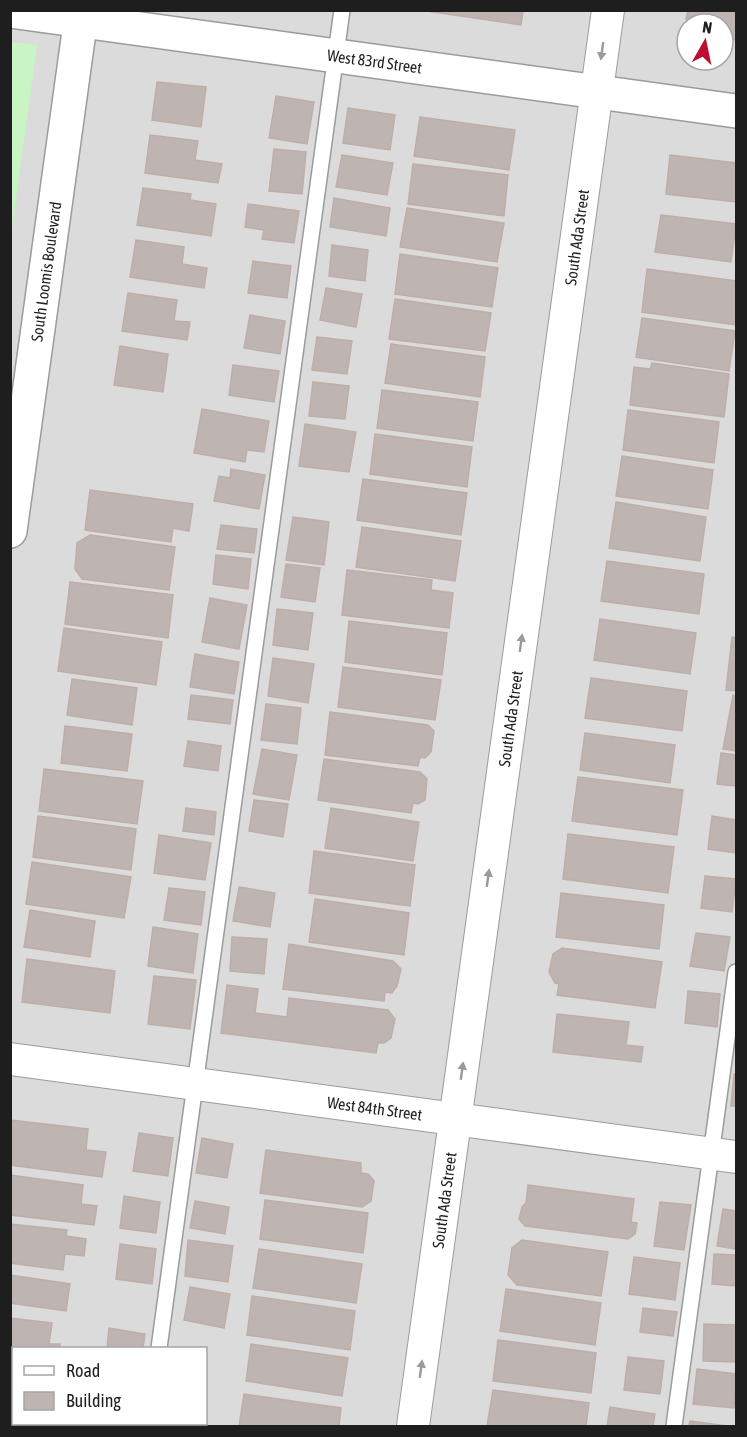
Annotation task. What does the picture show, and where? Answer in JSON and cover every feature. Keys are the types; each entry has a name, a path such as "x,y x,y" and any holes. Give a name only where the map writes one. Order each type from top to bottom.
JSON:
{"street":[{"name":"South Ada Street","path":"413,1426 608,10"},
{"name":"West 83rd Street","path":"10,11 82,15 336,56 736,111"},
{"name":"South Loomis Boulevard","path":"10,531 82,15"},
{"name":"West 84th Street","path":"10,1059 724,1156"}],"lane":[{"path":"159,1347 342,10"},
{"path":"674,1426 724,1156 736,972"}],"shaded area":[{"path":"11,11 736,11 736,1426 11,1426"}],"green space":[{"path":"10,42 37,45 11,234"}],"building":[{"path":"420,10 523,10 521,25"},
{"path":"688,10 736,10 736,40 735,12 688,12"},
{"path":"157,82 206,87 201,127 152,120"},
{"path":"276,96 314,102 307,144 269,138"},
{"path":"348,108 395,115 390,150 343,143"},
{"path":"420,117 515,130 509,170 414,156"},
{"path":"150,135 198,141 195,160 222,164 218,183 145,173"},
{"path":"274,149 306,152 302,194 269,191"},
{"path":"342,155 393,163 387,195 336,187"},
{"path":"670,155 736,163 736,202 666,194"},
{"path":"413,164 508,175 504,216 408,204"},
{"path":"143,188 191,194 190,200 216,204 211,236 137,225"},
{"path":"334,198 390,208 386,236 330,227"},
{"path":"248,204 299,211 294,243 262,239 264,230 245,227"},
{"path":"407,208 504,223 497,262 400,247"},
{"path":"661,215 736,224 731,262 655,252"},
{"path":"136,240 184,247 182,264 207,268 204,288 130,277"},
{"path":"332,245 368,250 365,281 329,276"},
{"path":"400,254 498,268 492,307 395,294"},
{"path":"253,261 291,266 287,298 248,293"},
{"path":"647,269 736,281 736,325 642,312"},
{"path":"326,288 362,294 356,327 320,320"},
{"path":"128,293 177,300 174,321 190,322 187,340 122,331"},
{"path":"395,299 491,313 485,351 389,339"},
{"path":"250,315 285,321 280,354 244,348"},
{"path":"642,318 735,331 729,371 636,357"},
{"path":"317,337 352,341 347,374 312,370"},
{"path":"391,344 485,357 480,397 385,383"},
{"path":"120,346 168,354 163,392 114,385"},
{"path":"652,363 729,374 724,417 630,405 634,367 650,369"},
{"path":"233,365 279,371 274,402 229,395"},
{"path":"313,382 349,386 345,419 309,416"},
{"path":"382,390 478,402 473,441 377,428"},
{"path":"202,409 269,421 264,452 247,450 245,462 194,453"},
{"path":"628,410 719,422 714,463 623,450"},
{"path":"305,424 356,432 349,472 299,466"},
{"path":"375,434 472,447 467,487 370,474"},
{"path":"622,456 713,470 708,509 616,496"},
{"path":"231,469 265,475 259,509 214,501 219,476 230,478"},
{"path":"363,479 467,493 461,535 357,520"},
{"path":"90,490 193,504 189,531 173,528 171,542 85,530"},
{"path":"616,502 706,517 700,561 609,548"},
{"path":"293,517 329,522 324,565 286,560"},
{"path":"221,525 257,529 254,553 217,549"},
{"path":"362,527 461,541 455,581 356,567"},
{"path":"90,535 175,547 169,590 82,579 75,569 77,543"},
{"path":"216,555 251,559 248,589 213,584"},
{"path":"607,561 704,574 699,614 601,601"},
{"path":"286,564 320,568 315,602 281,597"},
{"path":"347,570 432,580 431,590 453,593 449,628 342,615"},
{"path":"70,582 173,595 168,638 65,624"},
{"path":"210,598 247,605 239,649 202,642"},
{"path":"277,609 313,613 308,650 273,645"},
{"path":"600,619 696,633 690,674 594,660"},
{"path":"349,621 447,633 442,675 345,662"},
{"path":"64,628 162,642 156,685 58,671"},
{"path":"732,637 736,638 736,691 726,690"},
{"path":"195,654 239,662 234,694 190,687"},
{"path":"273,658 314,664 308,703 268,696"},
{"path":"343,667 441,680 435,720 338,707"},
{"path":"591,678 687,691 682,731 585,718"},
{"path":"72,679 137,688 132,725 67,715"},
{"path":"191,695 233,700 230,724 188,719"},
{"path":"733,695 736,696 736,751 723,749"},
{"path":"266,704 301,708 297,744 261,740"},
{"path":"330,712 428,725 434,731 431,752 425,758 420,757 418,766 325,755"},
{"path":"65,726 132,734 127,771 61,763"},
{"path":"585,733 675,745 670,783 580,770"},
{"path":"188,741 221,746 218,771 184,766"},
{"path":"262,749 297,755 289,800 253,794"},
{"path":"721,753 736,755 736,786 717,784"},
{"path":"324,759 420,772 427,779 425,800 418,804 413,803 411,813 318,800"},
{"path":"44,769 143,781 137,824 39,811"},
{"path":"578,777 683,790 677,835 572,821"},
{"path":"254,800 288,804 283,837 249,831"},
{"path":"186,808 216,812 214,835 183,831"},
{"path":"331,808 419,822 413,861 325,848"},
{"path":"38,816 136,829 131,870 33,857"},
{"path":"712,816 736,820 736,853 708,849"},
{"path":"568,834 674,847 668,893 563,879"},
{"path":"159,835 211,843 205,880 154,873"},
{"path":"314,851 415,865 410,906 309,893"},
{"path":"32,862 131,877 124,918 26,904"},
{"path":"705,876 736,879 732,912 701,908"},
{"path":"239,887 275,893 270,927 233,921"},
{"path":"169,888 205,892 201,925 164,920"},
{"path":"561,893 664,905 659,949 556,937"},
{"path":"315,899 409,913 404,955 309,942"},
{"path":"30,910 95,921 90,957 24,947"},
{"path":"153,927 198,934 193,973 148,966"},
{"path":"696,933 730,937 724,971 690,966"},
{"path":"232,937 267,939 264,974 230,971"},
{"path":"289,944 393,961 401,969 397,986 392,993 385,992 384,1001 283,989"},
{"path":"562,948 662,962 655,1008 557,995 559,984 555,983 549,972 553,954"},
{"path":"27,959 115,971 110,1013 22,1002"},
{"path":"154,976 196,980 190,1029 148,1024"},
{"path":"227,985 258,989 255,1013 287,1017 289,998 388,1010 395,1019 391,1038 384,1043 378,1043 376,1053 221,1033"},
{"path":"688,991 720,994 717,1027 685,1023"},
{"path":"557,1014 629,1022 626,1045 643,1047 641,1062 553,1052"},
{"path":"734,1074 736,1074 736,1106 731,1106"},
{"path":"10,1120 88,1129 86,1150 106,1152 102,1177 10,1165"},
{"path":"139,1133 173,1138 168,1176 133,1171"},
{"path":"202,1138 233,1144 227,1178 196,1173"},
{"path":"266,1150 361,1163 361,1173 368,1174 374,1181 371,1201 362,1207 260,1193"},
{"path":"10,1175 83,1185 81,1204 97,1206 94,1225 10,1215"},
{"path":"528,1185 634,1199 631,1222 637,1223 635,1234 628,1239 525,1226 519,1219 522,1207 526,1203"},
{"path":"124,1196 160,1202 156,1233 120,1228"},
{"path":"265,1200 368,1213 363,1253 260,1239"},
{"path":"195,1201 229,1207 225,1234 190,1228"},
{"path":"660,1202 691,1205 684,1250 654,1246"},
{"path":"723,1209 736,1211 736,1249 717,1246"},
{"path":"10,1224 67,1230 66,1236 86,1239 84,1256 65,1254 63,1270 10,1263"},
{"path":"188,1240 233,1246 228,1282 185,1276"},
{"path":"522,1240 608,1252 601,1296 517,1285 508,1275 512,1248"},
{"path":"120,1244 156,1249 152,1284 116,1279"},
{"path":"259,1249 362,1264 356,1303 253,1288"},
{"path":"714,1254 736,1255 736,1286 712,1284"},
{"path":"634,1257 680,1263 675,1300 629,1294"},
{"path":"10,1275 70,1284 66,1311 10,1303"},
{"path":"190,1287 230,1294 224,1328 184,1320"},
{"path":"506,1289 601,1303 595,1345 500,1331"},
{"path":"252,1296 355,1311 350,1350 247,1335"},
{"path":"643,1308 677,1312 673,1336 640,1332"},
{"path":"10,1318 52,1323 49,1344 60,1344 59,1347 12,1347 12,1360 10,1360"},
{"path":"704,1324 736,1325 736,1362 703,1361"},
{"path":"109,1328 145,1334 143,1347 107,1347"},
{"path":"498,1340 596,1353 591,1393 493,1381"},
{"path":"251,1344 348,1358 342,1396 246,1381"},
{"path":"628,1357 664,1361 660,1394 624,1390"},
{"path":"697,1369 736,1374 734,1408 693,1404"},
{"path":"10,1372 12,1372 12,1417 10,1417"},
{"path":"493,1390 589,1403 586,1426 487,1426"},
{"path":"244,1394 341,1408 339,1426 239,1426"},
{"path":"610,1407 655,1414 653,1426 607,1426"},
{"path":"690,1421 728,1426 689,1426"}]}
